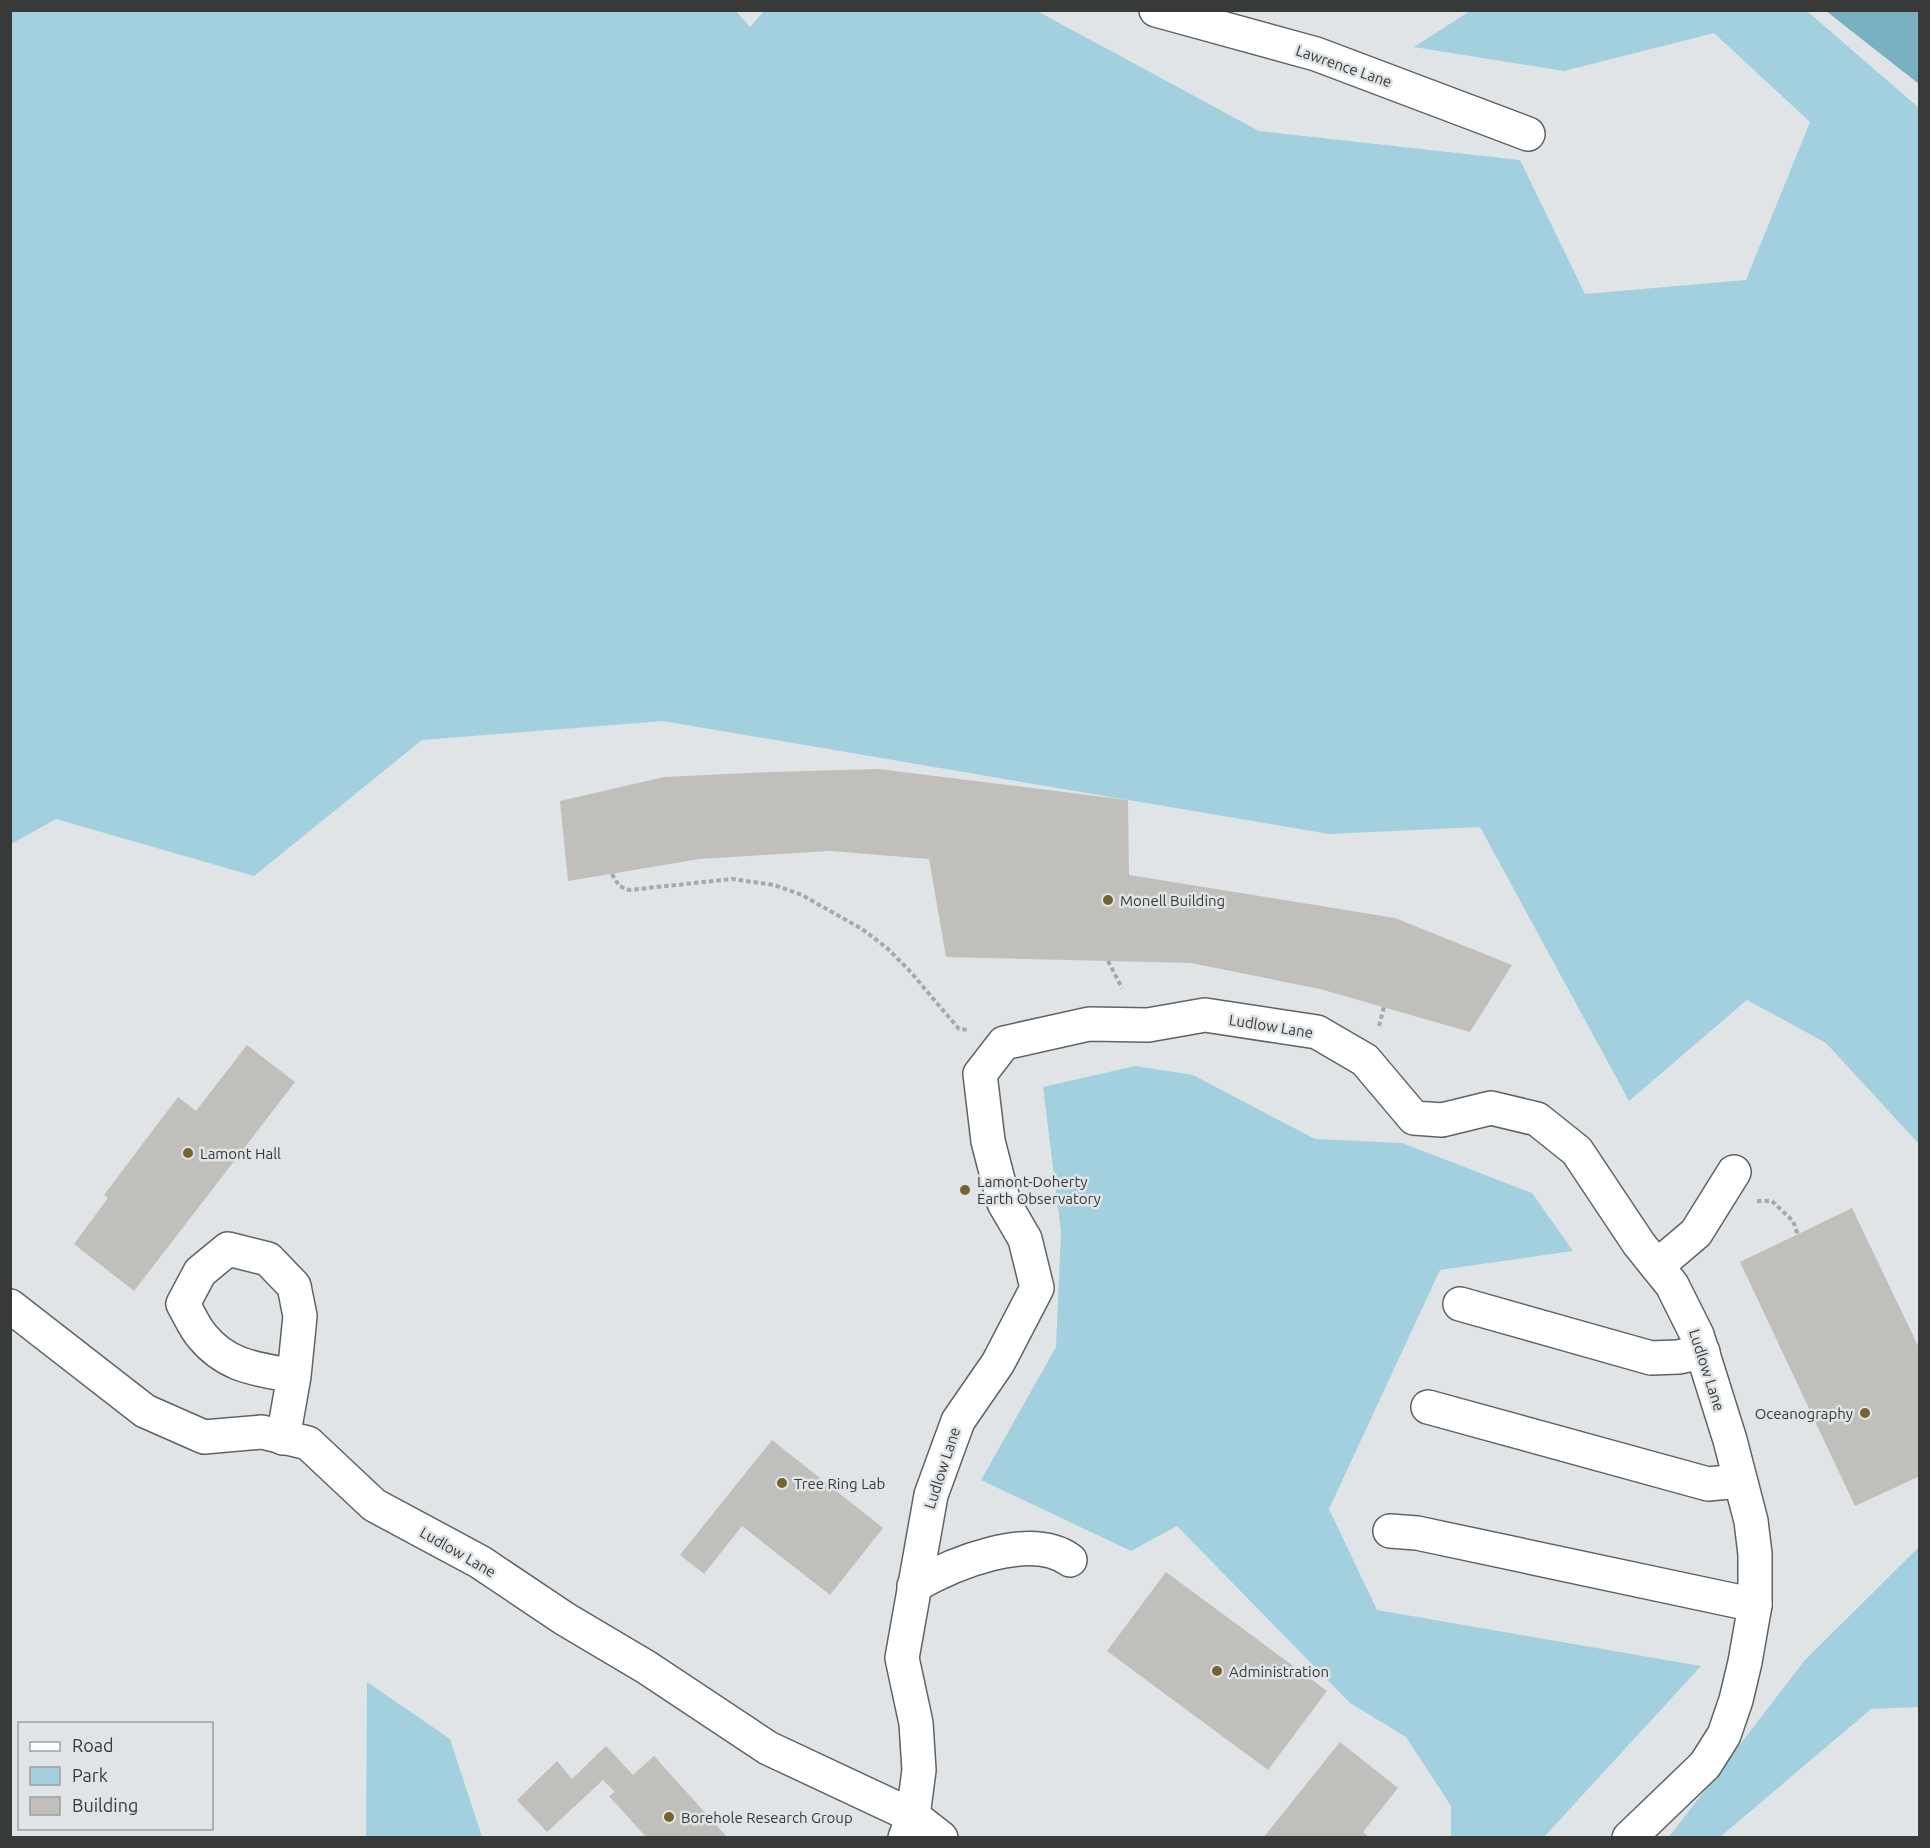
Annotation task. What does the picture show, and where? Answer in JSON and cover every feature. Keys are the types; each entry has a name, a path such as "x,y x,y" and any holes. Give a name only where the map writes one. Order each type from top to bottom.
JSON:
{"street":[{"name":"Lawrence Lane","path":"1156,10 1317,54 1528,134"},
{"name":"Ludlow Lane","path":"909,1827 919,1770 916,1724 902,1658 930,1495 958,1421 998,1363 1037,1288 1025,1239 1004,1203 988,1140 980,1074 1004,1043 1089,1024 1148,1025 1205,1015 1317,1032 1365,1060 1414,1118 1442,1120 1491,1108 1537,1119 1577,1151 1639,1244 1672,1285 1703,1352 1740,1481 1755,1554 1755,1605 1736,1700 1724,1735 1705,1765 1629,1838"},
{"path":"1657,1266 1696,1233 1734,1173"},
{"path":"1460,1304 1651,1358 1677,1357 1703,1352"},
{"name":"Ludlow Lane","path":"10,1306 145,1411 204,1437 262,1432 308,1443 374,1505 480,1562 565,1619 646,1667 768,1748 909,1827 941,1838"},
{"path":"283,1438 294,1376"},
{"path":"1428,1407 1708,1484 1740,1481"},
{"path":"1390,1531 1418,1533 1755,1605"},
{"path":"914,1586 964,1562 1016,1550 1028,1548 1061,1553 1070,1560"}],"path":[{"path":"1108,961 1126,996"}],"green space":[{"path":"735,10 750,27 764,11 1037,11 1259,131 1520,160 1585,294 1746,280 1810,122 1714,33 1564,71 1414,47 1470,11 1807,11 1919,108 1919,1144 1826,1043 1747,1000 1629,1101 1480,827 1329,834 663,721 422,740 254,876 56,819 11,844 11,11"},
{"path":"1135,1066 1193,1075 1315,1139 1402,1143 1532,1193 1573,1251 1440,1270 1329,1509 1377,1610 1701,1666 1544,1837 1451,1837 1451,1806 1406,1737 1350,1703 1177,1526 1131,1551 981,1480 1056,1347 1061,1232 1043,1087"},
{"path":"1919,1547 1919,1707 1871,1709 1720,1837 1668,1838 1805,1660"},
{"path":"367,1682 450,1739 482,1837 366,1837"}],"shaded area":[{"path":"1826,11 1919,11 1919,84"}],"building":[{"name":"Monell Building","path":"878,769 1128,800 1129,875 1395,918 1512,965 1470,1032 1320,989 1191,963 946,957 929,859 830,851 699,859 568,881 560,801 664,777"},
{"name":"Lamont Hall","path":"247,1045 295,1082 134,1291 74,1244 108,1198 104,1195 178,1097 196,1111"},
{"name":"Oceanography","path":"1852,1208 1920,1350 1920,1476 1855,1506 1740,1262"},
{"name":"Tree Ring Lab","path":"772,1440 883,1528 830,1595 742,1526 704,1574 680,1555"},
{"name":"Administration","path":"1166,1572 1327,1691 1268,1770 1107,1651"},
{"path":"1340,1742 1398,1788 1363,1832 1370,1838 1263,1838"},
{"path":"606,1746 633,1775 654,1756 728,1838 647,1838 609,1796 615,1792 603,1780 547,1832 517,1800 557,1761 572,1779"}],"place":[{"name":"Monell Building","path":"1108,900"},
{"name":"Lamont Hall","path":"188,1153"},
{"name":"Lamont-Doherty Earth Observatory","path":"965,1190"},
{"name":"Oceanography","path":"1865,1413"},
{"name":"Tree Ring Lab","path":"782,1483"},
{"name":"Administration","path":"1217,1671"},
{"name":"Borehole Research Group","path":"669,1817"}]}
